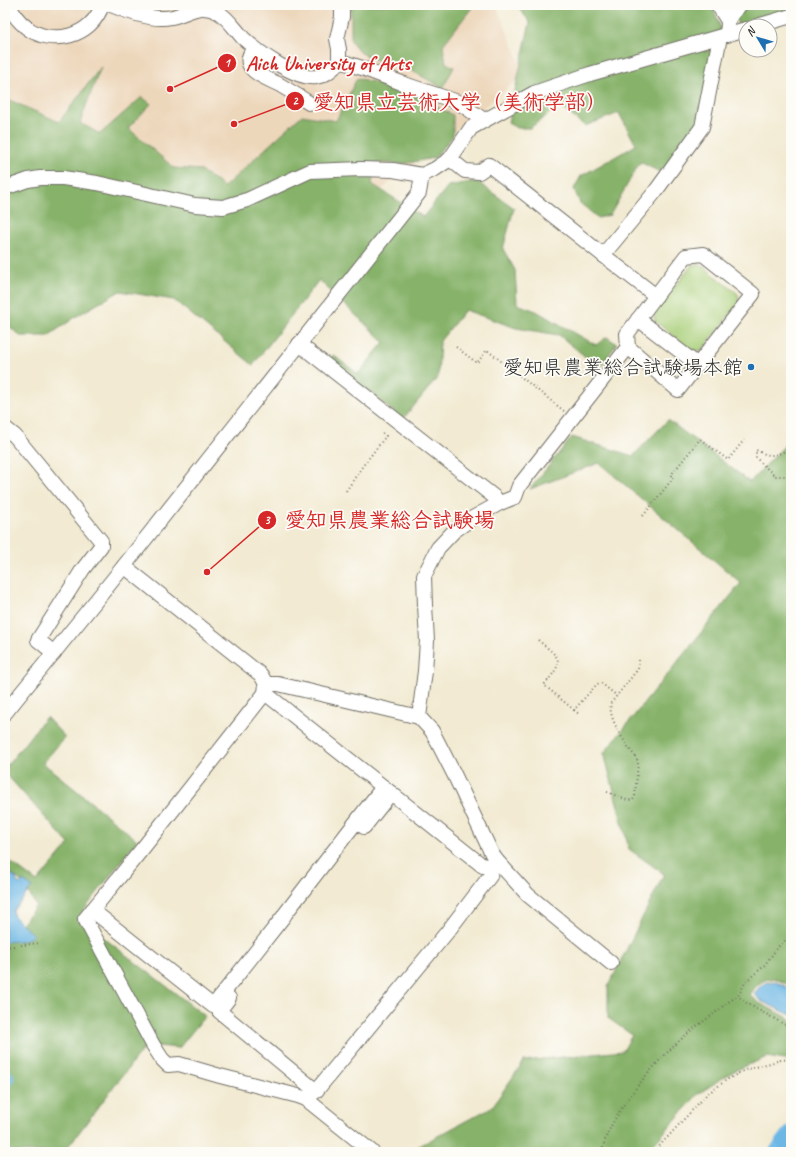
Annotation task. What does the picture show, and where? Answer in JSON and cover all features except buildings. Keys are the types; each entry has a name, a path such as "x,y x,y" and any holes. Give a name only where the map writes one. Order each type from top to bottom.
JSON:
{"street":[{"path":"10,5 18,21 26,28 34,32 54,37 70,36 81,32 88,27 102,5"},
{"path":"111,5 149,17 164,18 178,15 195,7 203,6 210,8 218,11 225,17 254,48 269,59 301,76 308,78 326,74 339,62 338,39 342,17 342,5"},
{"path":"718,5 725,31"},
{"path":"603,255 655,192 702,127 725,31 731,14 740,5"},
{"path":"778,20 791,16"},
{"path":"5,188 28,180 40,178 63,178 97,183 195,205 223,207 247,200 310,171 361,169 393,170 422,174 435,169 450,160 470,128 534,93 725,31 738,30"},
{"path":"254,48 249,56 250,67 260,75 309,103"},
{"path":"339,62 362,68 458,102 484,120"},
{"path":"450,160 465,170 479,172 488,165 656,296"},
{"path":"5,713 124,566 418,193 422,174"},
{"path":"419,717 428,641 424,605 424,576 438,548 454,531 471,519 500,503 515,497 519,486 628,347 627,334 686,256 703,254 754,294 678,390 628,347"},
{"path":"638,319 698,365"},
{"path":"299,344 500,503"},
{"path":"5,428 15,436 100,541 101,546 83,569 38,640 54,653"},
{"path":"124,566 261,675 265,688 387,790 482,866 494,863"},
{"path":"278,684 419,717 432,731 492,854 494,863 490,876 448,931 311,1095 298,1096 179,1064 168,1065 159,1054 132,1007 85,919 265,688 278,684"},
{"path":"92,910 213,1006 285,914 387,790"},
{"path":"372,1152 219,1011 387,790"},
{"path":"494,863 528,895 611,963"}],"path":[{"path":"456,347 477,363 487,350 572,418"},
{"path":"346,491 386,436 381,432"},
{"path":"643,516 674,477 671,475 700,439 728,460 744,440"},
{"path":"791,448 780,454 772,455 765,455 756,450 756,458 775,476 791,476"},
{"path":"538,640 555,654 558,661 557,668 544,685 580,715"},
{"path":"607,792 627,800 633,800 635,796 638,763 637,759 622,738 610,708 617,696 638,669 639,660"},
{"path":"574,710 596,684 601,683 617,696"},
{"path":"602,1152 605,1140 622,1107 656,1064 688,1033 738,996 746,981 763,967 778,948 791,935"},
{"path":"5,947 39,943"},
{"path":"738,996 748,1004 791,1028"},
{"path":"654,1152 707,1094 728,1079 746,1070 781,1060 791,1059"}],"shaded area":[{"path":"5,5 496,5 525,74 320,239 5,174"}],"green space":[{"path":"351,5 474,5 443,45 446,63 454,67 443,88 407,68 375,60 360,52 351,41"},
{"path":"516,5 712,5 721,29 699,127 662,173 640,162 610,215 598,218 580,203 574,189 581,176 636,145 619,113 585,126 559,106 530,128 517,128 508,123 530,22"},
{"path":"745,5 791,5 791,9 763,18 738,18 738,26 735,14"},
{"path":"101,67 80,123 100,134 142,97 151,104 128,128 174,168 200,170 224,187 302,115 336,121 357,78 402,89 453,115 453,136 434,158 403,164 375,163 372,184 423,217 448,186 476,181 514,208 503,249 515,270 517,304 536,311 596,345 607,337 617,344 599,368 559,335 516,328 465,310 440,341 438,377 403,419 328,360 333,355 358,374 384,342 319,280 253,365 174,300 120,291 80,314 48,336 20,336 5,322 5,98 59,122"},
{"path":"700,264 738,294 739,303 702,350 693,351 655,321 654,313 692,265"},
{"path":"668,420 750,482 791,439 791,986 774,978 770,980 768,979 758,985 750,995 759,1003 791,1019 791,1061 767,1057 732,1072 698,1094 647,1152 408,1152 492,1107 524,1061 623,1051 632,1035 608,1018 608,987 664,874 629,849 604,753 741,583 599,463 530,489 572,437 633,456"},
{"path":"46,717 65,737 43,763 137,840 78,918 205,1016 179,1048 146,1045 64,1152 5,1152 5,945 36,906 24,884 5,868 5,863 9,861 37,882 69,844 5,773 5,768"}],"water":[{"path":"5,869 17,879 16,881 20,884 23,881 32,887 13,911 13,915 33,935 24,940 5,942"},
{"path":"774,981 791,989 791,1015 761,1001 754,994 763,984"}],"waterway":[{"path":"5,1069 12,1074 13,1079 5,1087"},
{"path":"778,1152 791,1135"}],"place":[{"name":"Aich University of Arts","path":"170,89"},
{"name":"愛知県立芸術大学（美術学部）","path":"234,124"},
{"name":"愛知県農業総合試験場本館","path":"751,367"},
{"name":"愛知県農業総合試験場","path":"207,572"}]}
